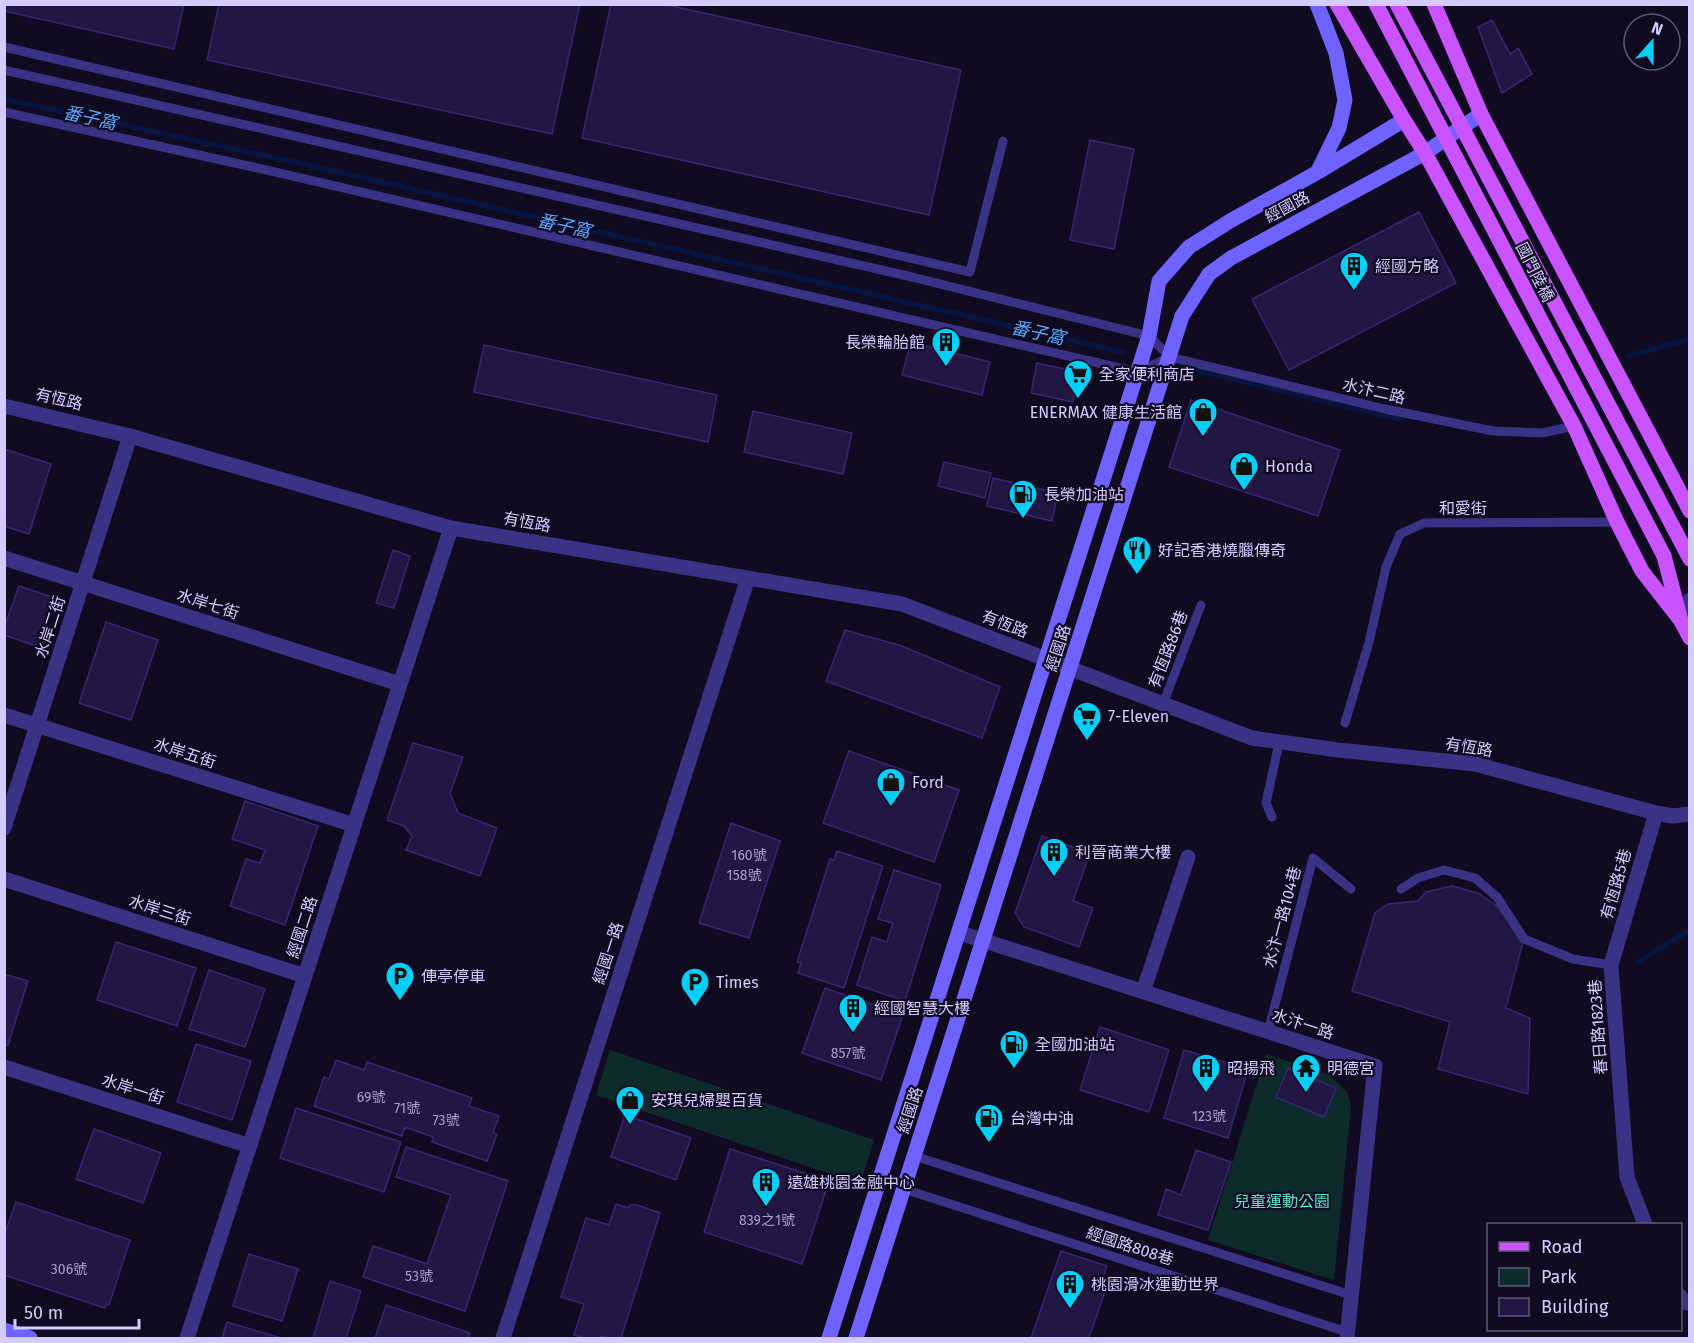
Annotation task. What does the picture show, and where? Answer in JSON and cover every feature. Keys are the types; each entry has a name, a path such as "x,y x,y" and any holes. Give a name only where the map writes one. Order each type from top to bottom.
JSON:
{"main road":[{"path":"1337,4 1425,153 1574,426 1617,522 1642,571 1682,621 1689,638"},
{"name":"國門陸橋","path":"1376,4 1664,556 1682,621"},
{"name":"國門陸橋","path":"1397,4 1689,559"},
{"path":"1434,4 1481,114 1689,512"}],"street":[{"path":"1317,4 1336,53 1346,100 1339,128 1318,172"},
{"name":"經國路","path":"856,1338 1182,316 1209,274 1231,258 1425,153 1481,114"},
{"name":"經國路","path":"829,1338 1149,336 1159,281 1189,247 1230,220 1318,172 1404,120"},
{"name":"有恆路","path":"4,406 130,436 451,528 902,604 1252,738 1279,743 1475,764 1656,813 1673,816 1689,814"},
{"name":"水岸二街","path":"4,828 130,436"},
{"name":"經國二路","path":"187,1338 451,528"},
{"name":"水岸七街","path":"4,558 400,684"},
{"name":"經國一路","path":"503,1338 748,578"},
{"path":"1682,621 1689,600"},
{"name":"水岸五街","path":"4,715 354,825"},
{"name":"有恆路5巷","path":"1611,965 1656,813"},
{"path":"1143,992 1188,857"},
{"name":"水岸三街","path":"4,879 305,976"},
{"name":"水汴一路","path":"960,933 1374,1066 1347,1335"},
{"name":"春日路1823巷","path":"1611,965 1627,1177 1645,1223"},
{"name":"水岸一街","path":"4,1067 250,1146"},
{"path":"4,1330 30,1338"}],"lane":[{"path":"4,47 969,272 1003,141"},
{"path":"4,70 908,276 1149,336 1170,357 1137,372 253,167 4,112"},
{"name":"水汴二路","path":"1170,357 1385,409 1493,431 1542,433 1574,426"},
{"name":"和愛街","path":"1345,723 1386,567 1400,534 1424,524 1617,522"},
{"name":"有恆路86巷","path":"1163,704 1201,605"},
{"path":"1272,817 1266,803 1279,743"},
{"name":"水汴一路104巷","path":"1268,1032 1313,858 1352,889"},
{"name":"春日路1823巷","path":"1401,889 1418,878 1444,870 1475,878 1497,897 1524,939 1573,959 1611,965"},
{"name":"經國路808巷","path":"914,1156 1351,1295"},
{"name":"經國路808巷","path":"904,1189 1347,1335"}],"green space":[{"path":"610,1050 874,1140 860,1184 596,1095"},
{"name":"兒童運動公園","path":"1266,1054 1329,1075 1347,1092 1351,1106 1334,1280 1208,1240"}],"building":[{"path":"4,4 184,4 174,49 4,11"},
{"path":"219,4 580,4 552,134 207,60"},
{"path":"611,4 663,4 961,70 929,215 582,138"},
{"path":"1492,20 1510,54 1518,48 1532,74 1502,93 1478,27"},
{"path":"1090,140 1134,149 1114,249 1070,240"},
{"name":"經國方略","path":"1419,212 1456,283 1289,370 1252,299"},
{"name":"長榮輪胎館","path":"911,342 990,362 982,395 902,375"},
{"path":"484,345 717,395 708,442 474,392"},
{"path":"1037,363 1079,372 1073,402 1031,393"},
{"path":"1191,400 1340,450 1318,516 1169,467"},
{"path":"753,411 852,433 843,474 744,452"},
{"path":"4,449 51,464 29,534 4,526"},
{"path":"944,462 991,473 985,498 938,486"},
{"path":"993,478 1058,493 1052,521 987,506"},
{"path":"393,550 410,556 394,608 376,603"},
{"path":"19,586 55,598 39,647 4,635 4,628"},
{"path":"106,622 158,640 131,720 79,703"},
{"path":"845,630 902,646 1000,687 982,738 826,681"},
{"path":"413,743 463,757 450,793 458,813 497,828 480,876 406,850 412,836 404,826 387,820"},
{"name":"Ford","path":"849,751 959,790 934,862 823,823"},
{"path":"245,801 318,826 285,925 230,906 246,859 260,863 265,850 232,839"},
{"path":"731,823 780,841 749,938 699,923"},
{"name":"利晉商業大樓","path":"1042,836 1090,853 1073,901 1093,908 1079,947 1024,927 1015,913"},
{"path":"837,851 883,866 844,988 798,973 801,963 797,962 830,859 834,860"},
{"path":"894,870 941,885 905,1001 857,985 872,937 887,942 893,923 878,919"},
{"path":"1452,886 1478,893 1497,906 1523,942 1506,1008 1530,1018 1528,1094 1438,1069 1450,1022 1352,991 1375,913 1388,904 1418,901 1426,892"},
{"path":"116,942 196,968 177,1026 97,1000"},
{"path":"209,970 265,989 245,1047 189,1029"},
{"path":"4,974 28,981 8,1045 4,1044"},
{"name":"經國智慧大樓","path":"825,988 903,1015 881,1080 802,1053"},
{"path":"1100,1027 1169,1050 1149,1112 1080,1090"},
{"path":"196,1044 251,1061 232,1120 177,1102"},
{"name":"昭揚飛","path":"1184,1050 1248,1069 1228,1138 1164,1118"},
{"path":"336,1060 364,1070 367,1062 472,1098 469,1106 499,1116 493,1133 497,1134 487,1161 432,1142 433,1137 405,1127 402,1136 314,1106 324,1077 329,1079"},
{"name":"明德宮","path":"1288,1068 1336,1088 1324,1117 1276,1097"},
{"path":"296,1108 401,1142 384,1192 280,1158"},
{"path":"625,1115 691,1138 676,1180 611,1157"},
{"path":"94,1129 161,1153 143,1203 76,1179"},
{"path":"406,1147 508,1181 465,1311 363,1277 373,1246 427,1264 451,1195 396,1177"},
{"name":"遠雄桃園金融中心","path":"730,1149 829,1181 802,1264 704,1232"},
{"path":"1196,1150 1231,1162 1208,1230 1158,1215 1166,1189 1181,1195"},
{"path":"16,1202 130,1240 109,1305 106,1304 105,1308 4,1275 4,1236"},
{"path":"616,1204 628,1208 630,1205 637,1205 660,1213 621,1338 601,1336 600,1338 586,1338 574,1335 584,1304 561,1297 586,1218 609,1225"},
{"name":"桃園滑冰運動世界","path":"1061,1251 1107,1266 1102,1280 1108,1282 1089,1338 1031,1338"},
{"path":"249,1254 298,1269 282,1321 233,1306"},
{"path":"330,1281 361,1291 346,1338 313,1338"},
{"path":"386,1305 470,1333 468,1338 375,1338"},
{"path":"227,1322 281,1338 222,1338"}],"waterway":[{"name":"番子窩","path":"4,99 308,165 1123,352"},
{"name":"番子窩","path":"1628,356 1690,339"},
{"name":"番子窩","path":"1171,364 1403,420"},
{"name":"番子窩","path":"1585,433 1603,401"},
{"path":"1638,962 1690,930"}],"place":[{"name":"經國方略","path":"1354,292"},
{"name":"長榮輪胎館","path":"946,368"},
{"name":"全家便利商店","path":"1078,400"},
{"name":"ENERMAX 健康生活館","path":"1203,438"},
{"name":"Honda","path":"1244,492"},
{"name":"長榮加油站","path":"1023,520"},
{"name":"好記香港燒臘傳奇","path":"1137,576"},
{"name":"7-Eleven","path":"1087,742"},
{"name":"Ford","path":"891,808"},
{"name":"利晉商業大樓","path":"1054,878"},
{"name":"俥亭停車","path":"400,1002"},
{"name":"Times","path":"695,1008"},
{"name":"經國智慧大樓","path":"853,1034"},
{"name":"全國加油站","path":"1014,1070"},
{"name":"昭揚飛","path":"1206,1094"},
{"name":"明德宮","path":"1306,1094"},
{"name":"安琪兒婦嬰百貨","path":"630,1126"},
{"name":"台灣中油","path":"989,1144"},
{"name":"遠雄桃園金融中心","path":"766,1208"},
{"name":"桃園滑冰運動世界","path":"1070,1310"}]}
